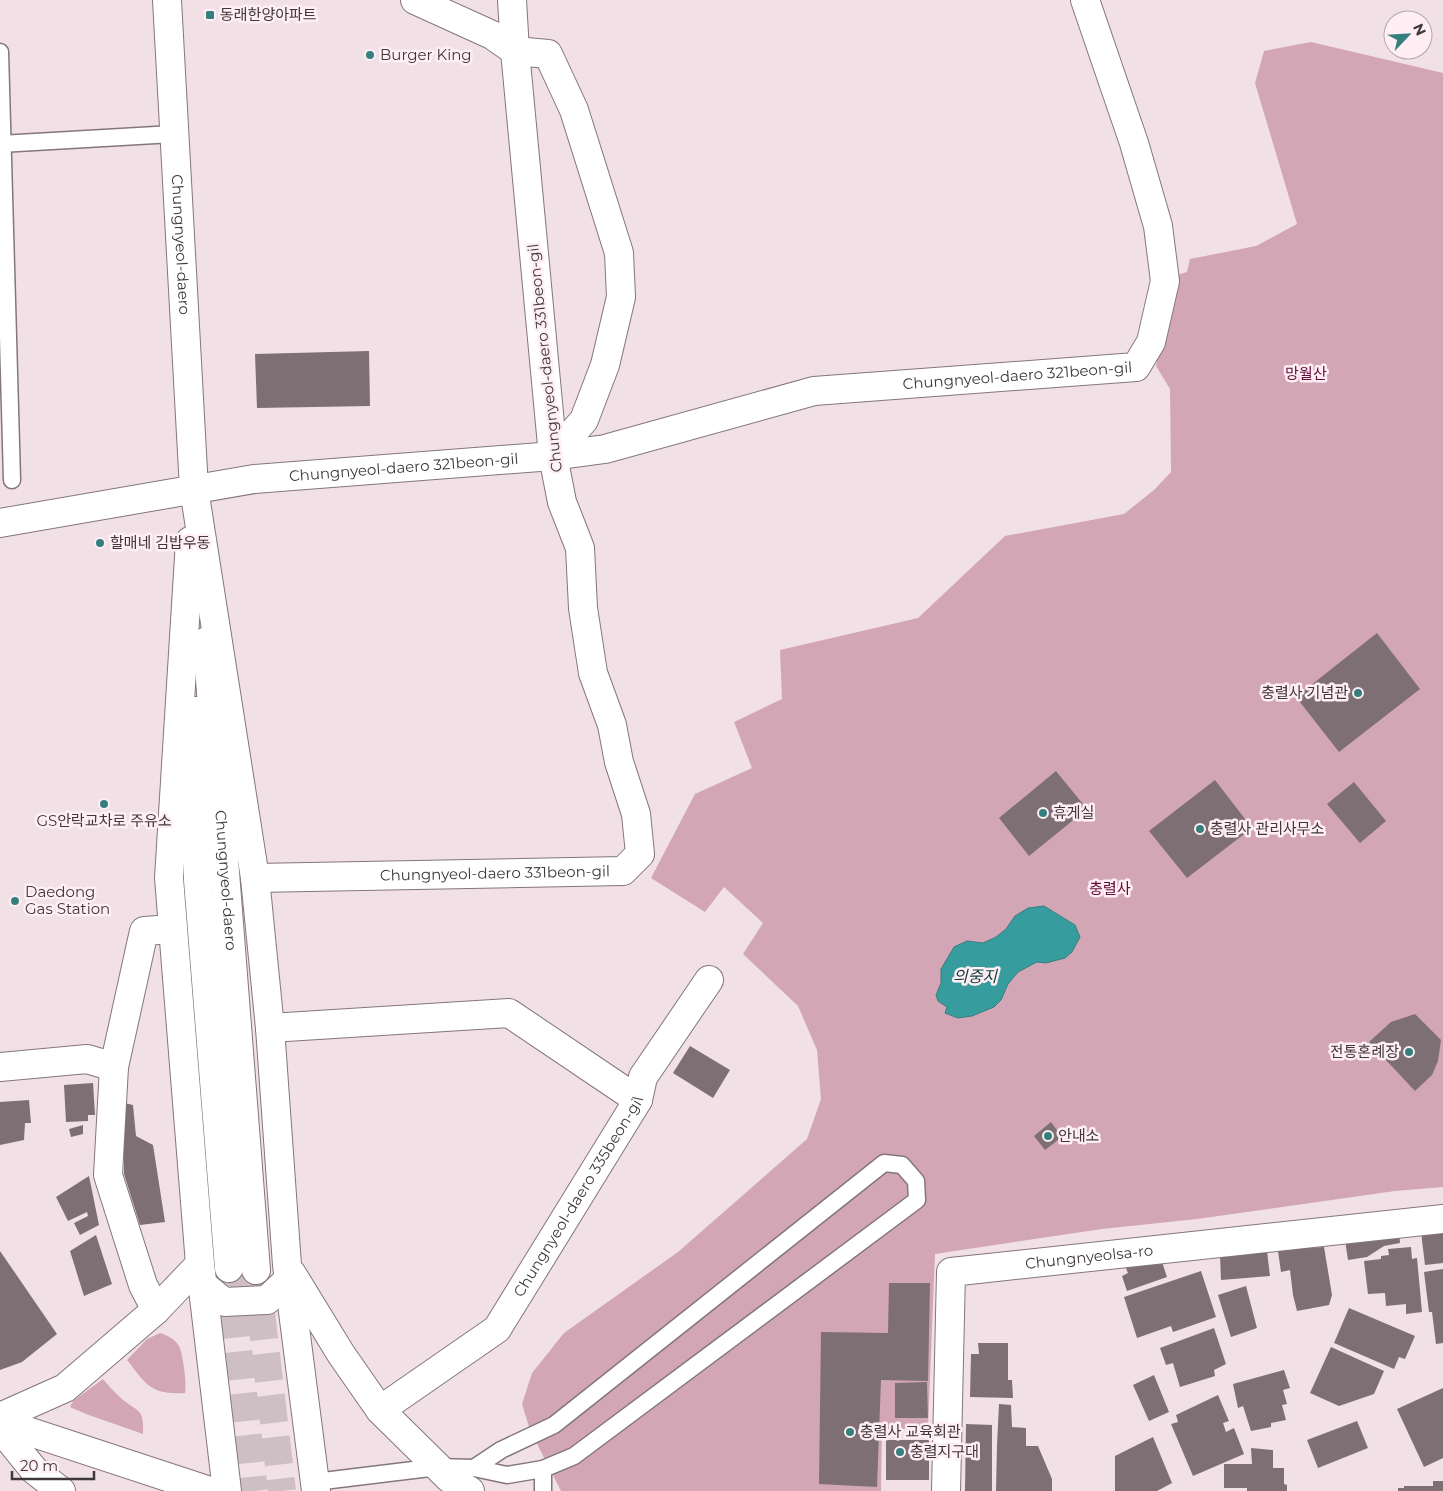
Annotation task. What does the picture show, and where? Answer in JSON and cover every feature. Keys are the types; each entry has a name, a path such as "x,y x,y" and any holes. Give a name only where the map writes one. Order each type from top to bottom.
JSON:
{"street":[{"name":"Chungnyeol-daero","path":"166,0 194,489 221,809 256,1270"},
{"path":"415,0 492,35 515,51 548,54 574,110 619,254 621,297 605,365 584,420 553,456"},
{"name":"Chungnyeol-daero 331beon-gil","path":"255,878 623,871 640,854 636,814 619,762 612,724 593,673 583,608 580,548 562,502 553,456 515,51 512,0"},
{"name":"Chungnyeol-daero 321beon-gil","path":"0,522 254,478 553,456 606,449 814,391 1136,367 1151,342 1165,282 1158,226 1134,143 1085,0"},
{"name":"Chungnyeol-daero","path":"194,489 198,880 229,1268"},
{"path":"194,489 255,878 270,1028 288,1272 315,1487"},
{"path":"194,489 169,878 201,1274 227,1491"},
{"path":"156,1310 143,1285 108,1175 114,1066 144,931 173,929"},
{"path":"638,1100 643,1078 709,980"},
{"name":"Chungnyeol-daero 335beon-gil","path":"270,1028 509,1013 638,1100 497,1329 380,1410"},
{"path":"0,1067 87,1060 114,1066"},
{"name":"Chungnyeolsa-ro","path":"946,1491 951,1272 1443,1219"},
{"path":"201,1274 224,1302 267,1300 288,1272"},
{"path":"288,1272 380,1410 450,1478 472,1479"},
{"path":"0,1417 65,1388 201,1274"},
{"path":"0,1422 210,1491"},
{"path":"0,1428 34,1470 61,1491"}],"lane":[{"path":"0,52 1,144 12,480"},
{"path":"1,144 173,134"},
{"path":"884,1163 902,1165 916,1181 917,1200 574,1456 543,1469 472,1479 501,1450 554,1425 884,1163"},
{"path":"315,1487 438,1467"},
{"path":"543,1469 543,1491"}],"green space":[{"name":"충렬사","path":"1311,42 1443,73 1443,1187 1395,1191 1197,1219 1102,1229 935,1254 928,1429 882,1429 881,1491 561,1491 530,1430 522,1404 532,1373 564,1333 678,1252 807,1139 821,1099 817,1050 798,1006 743,954 763,923 724,887 705,912 651,878 695,794 752,768 734,722 782,699 780,650 918,618 1005,536 1124,514 1154,490 1171,472 1170,389 1156,366 1177,275 1187,272 1190,259 1256,246 1297,224 1255,83 1264,51"},
{"path":"160,1333 171,1338 179,1346 184,1370 185,1393 156,1390 144,1382 127,1360 147,1339"},
{"path":"103,1379 119,1397 139,1412 143,1420 143,1434 70,1407 73,1401"}],"water":[{"name":"의중지","path":"1044,906 1075,925 1080,937 1072,952 1065,958 1046,963 1037,962 1018,972 1008,984 1001,1000 994,1007 972,1016 958,1018 945,1013 947,1007 938,1001 936,995 941,983 941,969 954,947 967,941 983,943 996,937 1006,929 1015,916 1028,908"}],"building":[{"path":"369,351 370,406 257,408 255,354"},
{"name":"충렬사 기념관","path":"1377,633 1420,689 1339,752 1296,697"},
{"name":"휴게실","path":"1056,771 1087,809 1029,856 999,818"},
{"name":"충렬사 관리사무소","path":"1215,780 1252,828 1187,878 1149,831"},
{"path":"1354,782 1386,821 1360,843 1327,804"},
{"name":"전통혼례장","path":"1415,1014 1441,1040 1438,1061 1432,1075 1415,1091 1369,1042 1391,1022"},
{"path":"690,1046 730,1070 713,1098 673,1073"},
{"path":"93,1083 95,1115 88,1115 88,1121 66,1122 64,1085"},
{"path":"29,1100 31,1123 25,1123 24,1140 0,1145 0,1102"},
{"path":"124,1103 133,1105 136,1136 153,1145 165,1222 140,1225 124,1174"},
{"name":"안내소","path":"1051,1122 1062,1137 1045,1150 1034,1136"},
{"path":"83,1125 83,1134 71,1137 69,1129"},
{"path":"89,1176 99,1225 80,1235 74,1223 88,1216 87,1212 68,1221 56,1197"},
{"path":"1443,1230 1443,1263 1425,1265 1421,1232"},
{"path":"1399,1231 1400,1243 1384,1246 1367,1257 1348,1260 1345,1240"},
{"path":"96,1235 112,1284 84,1296 70,1251"},
{"path":"1324,1247 1332,1295 1329,1305 1297,1311 1290,1270 1281,1272 1278,1251"},
{"path":"1411,1247 1412,1259 1417,1258 1422,1312 1406,1314 1406,1304 1386,1306 1385,1293 1368,1294 1364,1261 1381,1259 1381,1256 1389,1255 1388,1249"},
{"path":"0,1251 57,1334 22,1362 0,1370"},
{"path":"1267,1251 1270,1276 1221,1280 1220,1254"},
{"path":"1160,1256 1167,1277 1127,1291 1122,1276 1128,1273 1123,1261"},
{"path":"1443,1269 1443,1343 1436,1344 1432,1312 1429,1312 1424,1272"},
{"path":"1201,1271 1216,1317 1173,1332 1171,1326 1137,1338 1124,1297"},
{"name":"충렬사 교육회관","path":"889,1283 930,1283 928,1381 881,1380 877,1487 819,1484 821,1332 888,1333"},
{"path":"1246,1286 1257,1328 1231,1337 1218,1295"},
{"path":"1349,1308 1415,1336 1405,1359 1399,1357 1394,1369 1334,1343"},
{"path":"1214,1328 1226,1364 1214,1370 1215,1376 1180,1387 1173,1363 1166,1365 1160,1348"},
{"path":"978,1343 1008,1343 1008,1380 1012,1380 1013,1398 970,1397 971,1354 979,1354"},
{"path":"1331,1347 1384,1371 1374,1394 1339,1406 1310,1393"},
{"path":"1284,1370 1290,1388 1283,1390 1287,1404 1282,1405 1286,1420 1271,1423 1271,1427 1251,1431 1243,1406 1238,1408 1233,1384"},
{"path":"1154,1375 1169,1412 1149,1421 1133,1385"},
{"path":"927,1382 928,1418 895,1418 895,1383"},
{"path":"1443,1388 1443,1458 1424,1467 1397,1409"},
{"path":"1218,1395 1229,1421 1223,1423 1226,1432 1234,1428 1244,1454 1193,1476 1171,1424 1178,1422 1176,1415"},
{"path":"999,1404 1011,1405 1012,1427 1026,1428 1026,1446 1038,1446 1052,1479 1052,1491 996,1491"},
{"path":"1357,1421 1368,1448 1318,1468 1307,1440"},
{"path":"966,1424 992,1425 992,1491 965,1491"},
{"path":"1153,1437 1172,1483 1157,1491 1115,1491 1115,1456"},
{"path":"886,1440 929,1440 929,1480 886,1480"},
{"path":"1251,1448 1273,1450 1273,1468 1284,1468 1284,1484 1287,1485 1287,1491 1247,1491 1247,1488 1224,1488 1224,1464 1252,1464"},
{"path":"1433,1481 1443,1481 1443,1491 1398,1491 1398,1488 1404,1488 1404,1486 1433,1486"}],"tunnel":[{"path":"229,1268 254,1491"},
{"path":"256,1270 282,1491"}],"place":[{"name":"동래한양아파트","path":"210,15"},
{"name":"Burger King","path":"370,55"},
{"name":"할매네 김밥우동","path":"100,543"},
{"name":"충렬사 기념관","path":"1358,693"},
{"name":"GS안락교차로 주유소","path":"104,804"},
{"name":"휴게실","path":"1043,813"},
{"name":"충렬사 관리사무소","path":"1200,829"},
{"name":"Daedong Gas Station","path":"15,901"},
{"name":"전통혼례장","path":"1409,1052"},
{"name":"안내소","path":"1048,1136"},
{"name":"충렬사 교육회관","path":"850,1432"},
{"name":"충렬지구대","path":"900,1452"}],"park label":[{"name":"망월산","path":"1306,374"}]}
